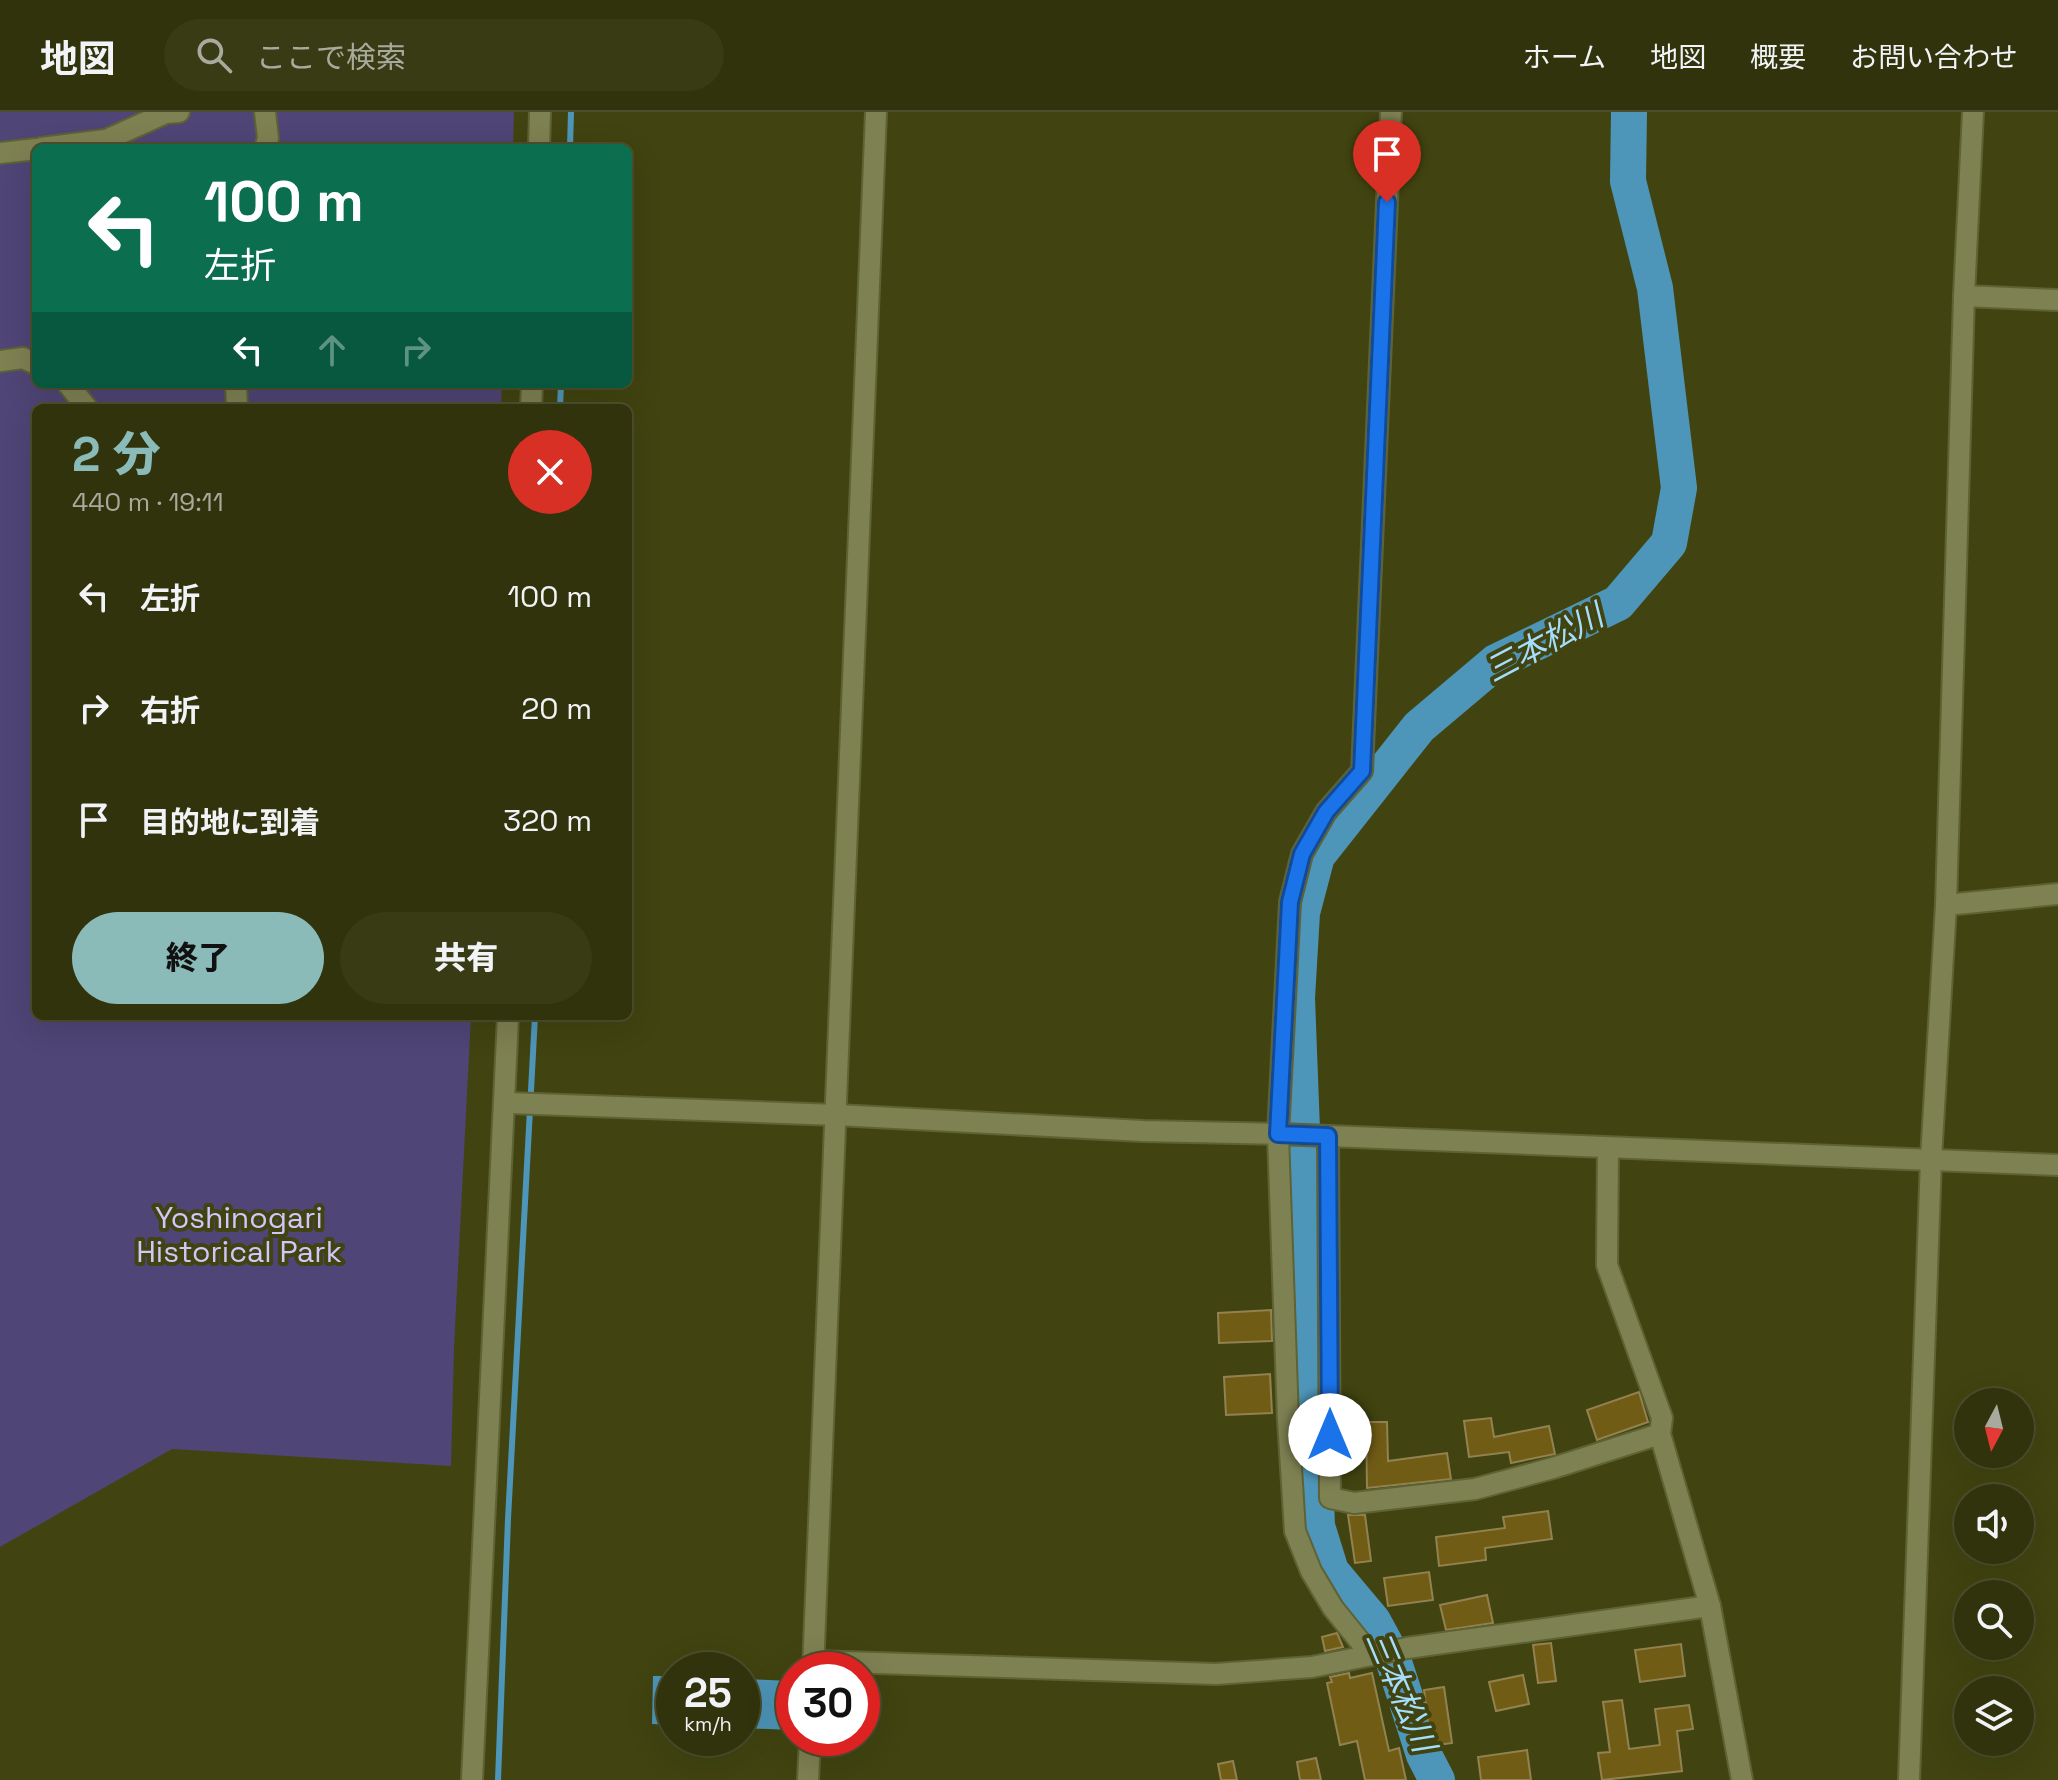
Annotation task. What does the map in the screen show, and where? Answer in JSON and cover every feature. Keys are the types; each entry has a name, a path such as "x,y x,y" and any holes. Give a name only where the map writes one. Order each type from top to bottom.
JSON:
{"street":[{"path":"72,144 106,140 166,113 179,112"},
{"path":"265,112 266,144"},
{"path":"539,144 540,112"},
{"path":"814,1652 876,112"},
{"path":"1371,1655 1333,1608 1311,1571 1295,1531 1278,1134 1290,902 1302,854 1326,812 1362,771 1391,112"},
{"path":"1909,1780 1931,1159 1946,905 1964,296 1973,112"},
{"path":"0,153 32,149"},
{"path":"1964,296 2058,300"},
{"path":"0,361 23,358 32,362"},
{"path":"71,388 84,404"},
{"path":"1946,905 2058,894"},
{"path":"472,1780 508,1020"},
{"path":"505,1103 837,1115 1143,1131 2058,1165"},
{"path":"1328,1136 1330,1498 1354,1503 1475,1489 1660,1434"},
{"path":"1608,1149 1607,1265 1662,1418 1660,1434 1710,1606 1742,1780"},
{"path":"880,1667 1216,1674 1312,1667 1407,1648 1710,1606"},
{"path":"808,1780 809,1756"}],"green space":[{"name":"Yoshinogari Historical Park","path":"0,112 514,112 513,144 32,144 32,388 502,388 501,404 32,404 32,1020 471,1020 451,1466 172,1449 0,1547"}],"water":[{"path":"653,1676 656,1676 656,1724 652,1724"},
{"path":"760,1680 776,1680 776,1729 760,1729"}],"building":[{"path":"1271,1310 1272,1341 1219,1343 1218,1313"},
{"path":"1270,1374 1272,1413 1226,1415 1224,1377"},
{"path":"1639,1392 1648,1422 1597,1440 1587,1410"},
{"path":"1491,1418 1494,1437 1549,1426 1555,1454 1511,1463 1509,1452 1469,1457 1464,1421"},
{"path":"1366,1422 1387,1422 1388,1461 1447,1453 1451,1479 1367,1488"},
{"path":"1548,1511 1552,1539 1485,1548 1486,1560 1439,1566 1436,1537 1505,1528 1503,1517"},
{"path":"1348,1515 1365,1515 1371,1561 1355,1563"},
{"path":"1429,1572 1433,1600 1388,1606 1384,1578"},
{"path":"1487,1595 1493,1623 1446,1630 1440,1605"},
{"path":"1337,1633 1343,1647 1325,1651 1322,1637"},
{"path":"1551,1643 1556,1681 1538,1683 1533,1645"},
{"path":"1681,1644 1685,1676 1640,1682 1635,1650"},
{"path":"1349,1673 1350,1678 1372,1673 1389,1751 1399,1748 1406,1780 1365,1780 1357,1741 1340,1745 1327,1683 1332,1682 1330,1677"},
{"path":"1523,1675 1529,1704 1496,1711 1489,1682"},
{"path":"1444,1687 1452,1743 1431,1746 1424,1690"},
{"path":"1622,1700 1629,1749 1660,1745 1655,1709 1689,1705 1693,1729 1677,1731 1682,1771 1602,1780 1598,1753 1610,1752 1603,1702"},
{"path":"1527,1750 1531,1780 1481,1780 1478,1757"},
{"path":"1316,1758 1321,1780 1300,1780 1297,1762"},
{"path":"1233,1761 1237,1780 1221,1780 1218,1764"}],"waterway":[{"path":"570,144 571,112"},
{"name":"三本松川","path":"1437,1780 1424,1755 1392,1656 1373,1621 1331,1571 1317,1526 1297,998 1302,913 1317,856 1419,727 1496,662 1618,603 1669,543 1679,488 1655,288 1628,181 1629,112"},
{"path":"560,404 561,388"},
{"path":"498,1780 508,1519 535,1020"}],"route":[{"path":"1330,1435 1328,1136 1278,1134 1290,902 1302,854 1326,812 1362,771 1387,202"}]}
